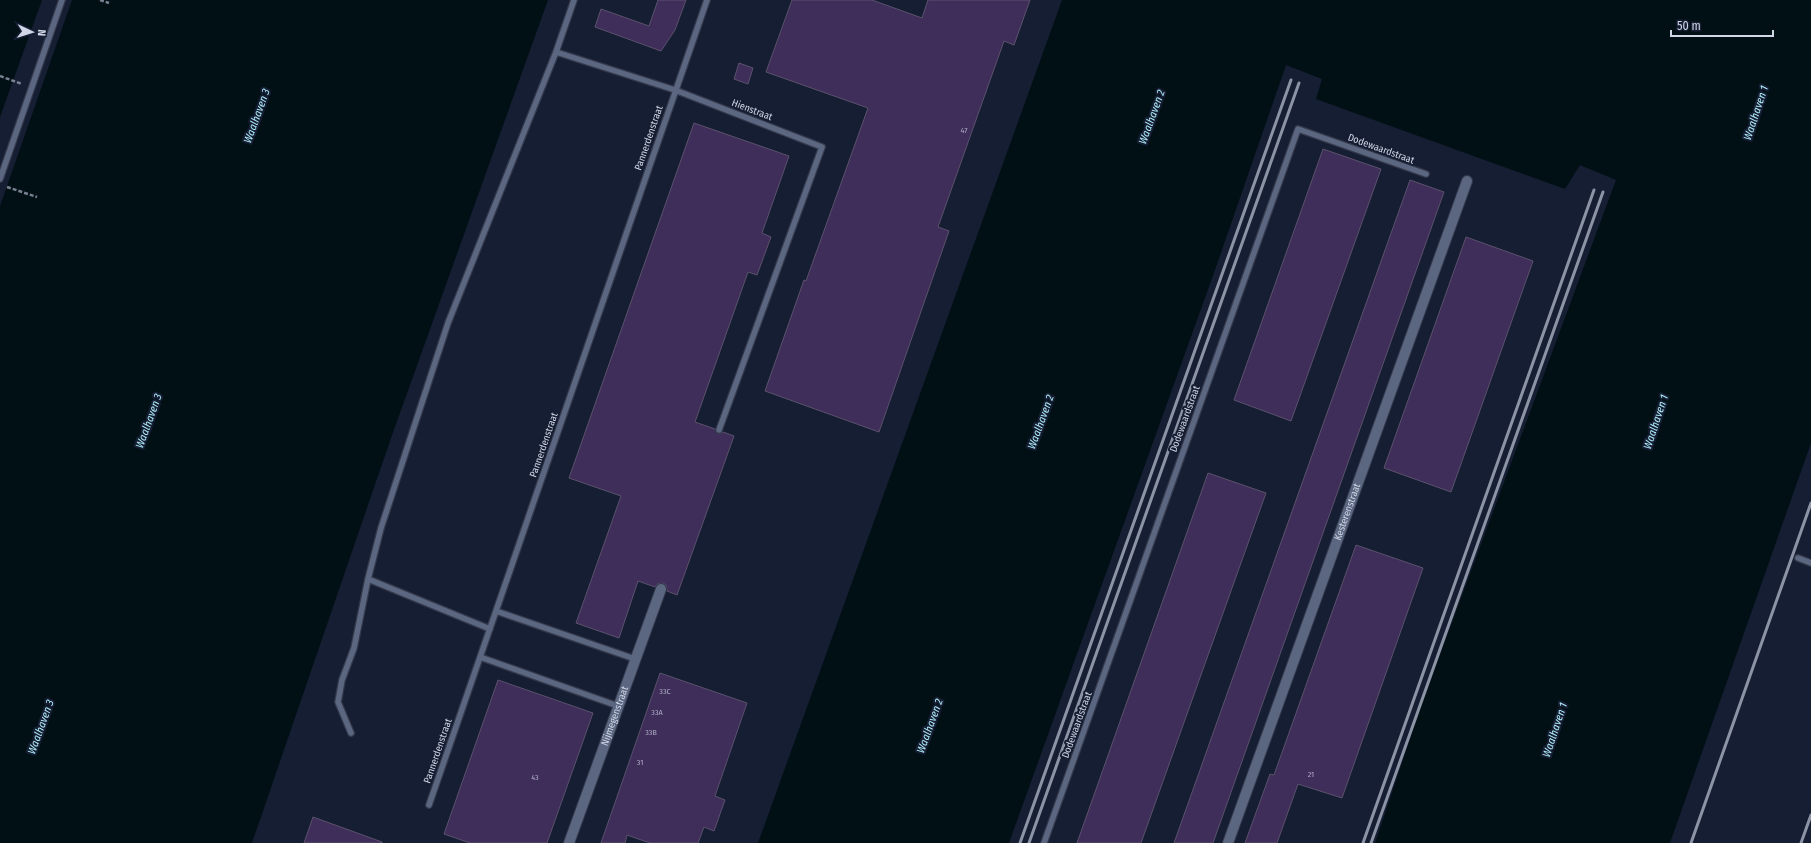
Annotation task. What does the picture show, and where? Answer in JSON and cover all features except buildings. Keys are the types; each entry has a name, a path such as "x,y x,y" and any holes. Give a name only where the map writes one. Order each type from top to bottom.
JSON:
{"street":[{"name":"Kesterenstraat","path":"1228,843 1467,181"},
{"name":"Nijmegenstraat","path":"569,843 660,589"}],"lane":[{"path":"0,179 62,0"},
{"path":"351,733 338,702 342,680 354,648 368,579 381,528 448,323 556,52 574,0"},
{"name":"Pannerdenstraat","path":"429,805 707,0"},
{"name":"Hienstraat","path":"556,52 675,90 822,147 719,430"},
{"name":"Dodewaardstraat","path":"1044,843 1298,129 1426,174"},
{"path":"1798,558 1811,563"},
{"path":"368,579 490,629"},
{"path":"496,611 635,660"},
{"path":"480,658 618,706"}],"path":[{"path":"100,0 109,3"},
{"path":"0,76 22,84"},
{"path":"7,187 37,197"}],"water":[{"path":"0,0 42,0 0,117"},
{"name":"Waalhaven 3","path":"72,0 548,0 391,438 252,843 0,843 0,206"},
{"path":"1062,0 1811,0 1811,443 1670,843 1375,843 1421,706 1616,180 1580,165 1565,189 1316,99 1322,79 1286,65 1215,270 1009,843 758,843"}],"railway":[{"path":"1020,843 1291,80"},
{"path":"1029,843 1299,83"},
{"path":"1363,843 1594,190"},
{"path":"1371,843 1603,192"},
{"path":"1691,843 1811,503"},
{"path":"1801,843 1811,815"}],"water label":[{"name":"Waalhaven 1","path":"1756,113"},
{"name":"Waalhaven 2","path":"1152,117"},
{"name":"Waalhaven 2","path":"1041,422"},
{"name":"Waalhaven 1","path":"1656,422"},
{"name":"Waalhaven 2","path":"930,726"},
{"name":"Waalhaven 1","path":"1555,730"}]}
